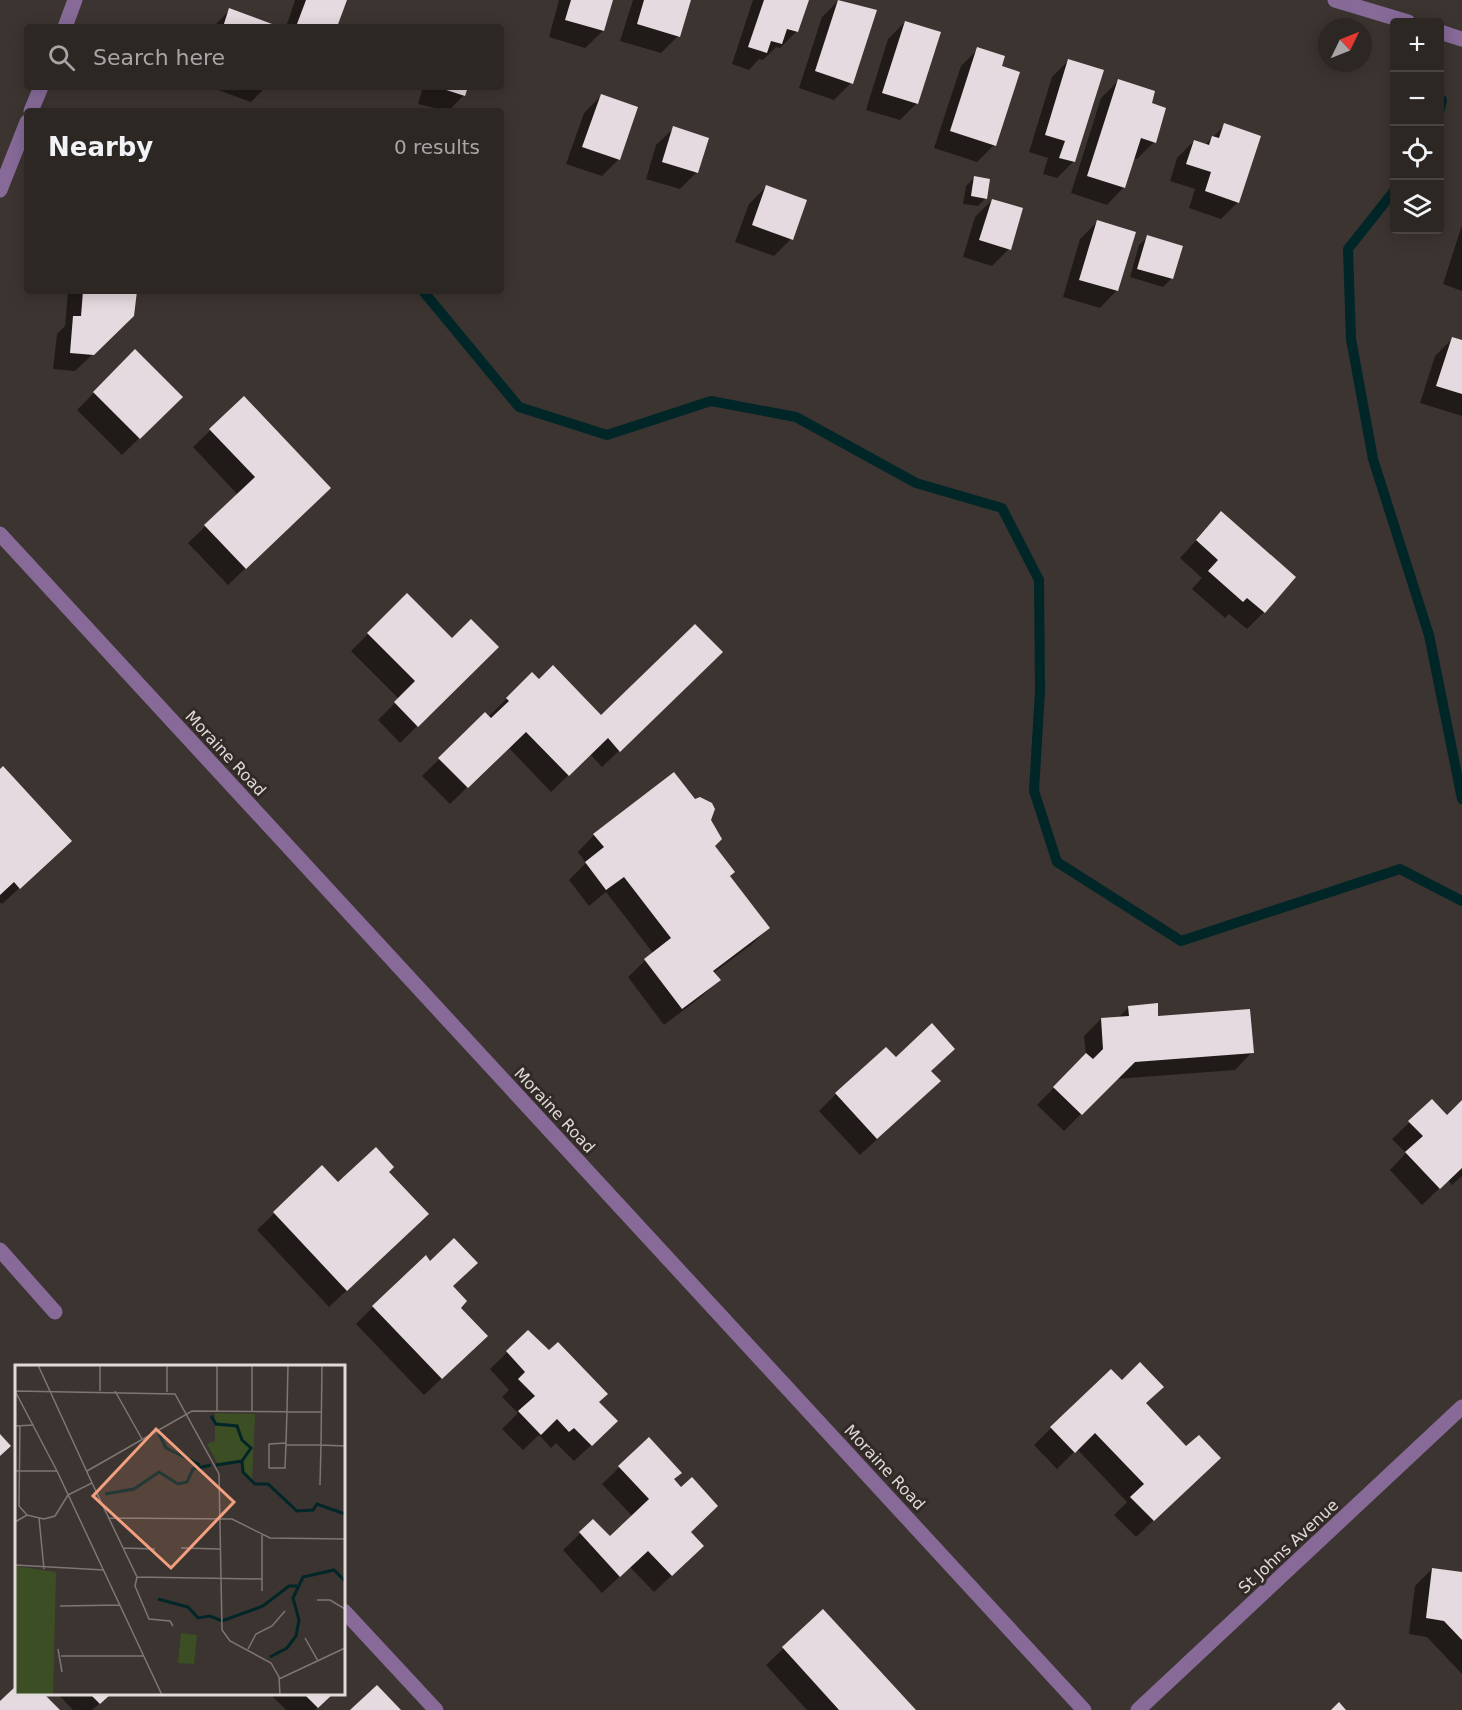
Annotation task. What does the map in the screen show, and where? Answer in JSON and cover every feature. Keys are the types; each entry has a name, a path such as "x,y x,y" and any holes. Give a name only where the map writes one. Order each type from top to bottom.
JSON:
{"street":[{"path":"65,24 75,0"},
{"path":"1335,0 1395,18"},
{"path":"1444,33 1462,39"},
{"path":"32,108 40,90"},
{"path":"0,190 24,130"},
{"name":"Moraine Road","path":"0,534 1084,1710"},
{"path":"0,1250 55,1312"},
{"name":"St Johns Avenue","path":"1138,1710 1462,1407"},
{"path":"345,1612 436,1710"}],"building":[{"path":"306,0 347,0 338,24 297,24"},
{"path":"571,0 613,0 604,31 565,20"},
{"path":"644,0 691,0 680,37 637,24"},
{"path":"764,0 809,0 798,32 787,29 782,44 771,41 767,53 748,47"},
{"path":"838,0 877,10 853,84 815,71"},
{"path":"229,8 272,24 224,24"},
{"path":"905,21 941,32 918,104 882,93"},
{"path":"977,47 1005,56 1002,66 1020,72 996,146 950,131"},
{"path":"1068,59 1104,70 1075,162 1059,158 1065,141 1045,135"},
{"path":"1118,79 1155,91 1152,103 1166,108 1156,143 1141,138 1125,188 1087,176"},
{"path":"446,90 467,90 465,96"},
{"path":"601,94 638,107 620,160 582,147"},
{"path":"1224,123 1261,136 1239,203 1205,191 1211,172 1186,164 1194,140 1209,145 1212,136 1219,138"},
{"path":"673,126 709,138 698,173 662,162"},
{"path":"974,176 990,179 987,199 971,196"},
{"path":"766,185 807,200 793,240 752,225"},
{"path":"992,199 1023,208 1011,250 979,240"},
{"path":"1097,220 1136,232 1118,291 1079,280"},
{"path":"1147,235 1183,246 1173,279 1137,269"},
{"path":"83,294 137,294 134,316 94,355 70,353 73,316 81,316"},
{"path":"1452,337 1462,340 1462,394 1436,386"},
{"path":"135,349 183,397 140,439 93,392"},
{"path":"244,396 331,488 246,569 204,525 255,477 209,429"},
{"path":"1221,511 1296,577 1265,613 1247,598 1243,602 1208,571 1218,560 1196,540"},
{"path":"407,593 452,638 471,619 499,647 418,727 394,702 415,681 367,633"},
{"path":"695,624 723,652 620,752 608,738 569,776 526,732 468,788 438,758 485,712 491,718 509,701 506,698 532,672 539,679 553,665 601,715"},
{"path":"3,766 72,841 20,889 14,882 0,895 0,769"},
{"path":"674,772 695,799 700,797 712,803 715,809 711,820 722,839 715,846 735,872 730,876 770,928 713,971 721,980 682,1009 644,959 671,938 624,877 606,890 585,862 604,847 593,834"},
{"path":"1158,1003 1158,1016 1250,1009 1254,1053 1135,1062 1082,1115 1053,1087 1086,1053 1093,1059 1103,1049 1101,1018 1129,1016 1128,1006"},
{"path":"932,1023 955,1049 931,1071 941,1081 877,1139 835,1093 886,1047 896,1057"},
{"path":"1432,1099 1447,1115 1462,1100 1462,1168 1440,1189 1405,1152 1423,1136 1408,1121"},
{"path":"376,1147 394,1167 389,1172 429,1214 347,1291 273,1212 322,1165 338,1182"},
{"path":"454,1238 478,1263 453,1286 467,1301 461,1308 488,1336 442,1379 372,1306 426,1255 430,1261"},
{"path":"528,1330 549,1350 558,1342 608,1394 599,1402 618,1421 592,1446 574,1428 569,1432 557,1419 541,1435 518,1411 535,1396 518,1379 525,1372 506,1351"},
{"path":"1140,1362 1164,1387 1146,1403 1186,1446 1199,1435 1221,1458 1154,1521 1130,1497 1144,1484 1095,1433 1075,1453 1050,1427 1111,1369 1122,1380"},
{"path":"0,1434 11,1446 0,1456"},
{"path":"649,1437 682,1473 674,1479 681,1487 692,1477 718,1506 691,1532 704,1546 672,1576 648,1551 620,1577 579,1532 593,1519 610,1536 649,1499 618,1466"},
{"path":"1432,1568 1462,1572 1462,1640 1444,1621 1426,1618"},
{"path":"823,1609 916,1710 839,1710 782,1647"},
{"path":"377,1685 401,1710 350,1710"},
{"path":"15,1687 15,1695 45,1695 60,1710 0,1710 0,1701"},
{"path":"91,1695 110,1695 100,1704"},
{"path":"305,1695 332,1695 318,1708"},
{"path":"1339,1702 1346,1710 1331,1710"}],"waterway":[{"path":"1390,196 1348,249 1351,339 1373,459 1429,635 1462,799"},
{"path":"425,294 519,407 607,435 711,401 796,417 916,483 1002,508 1039,580 1040,691 1034,791 1057,862 1181,941 1400,869 1462,901"}]}
